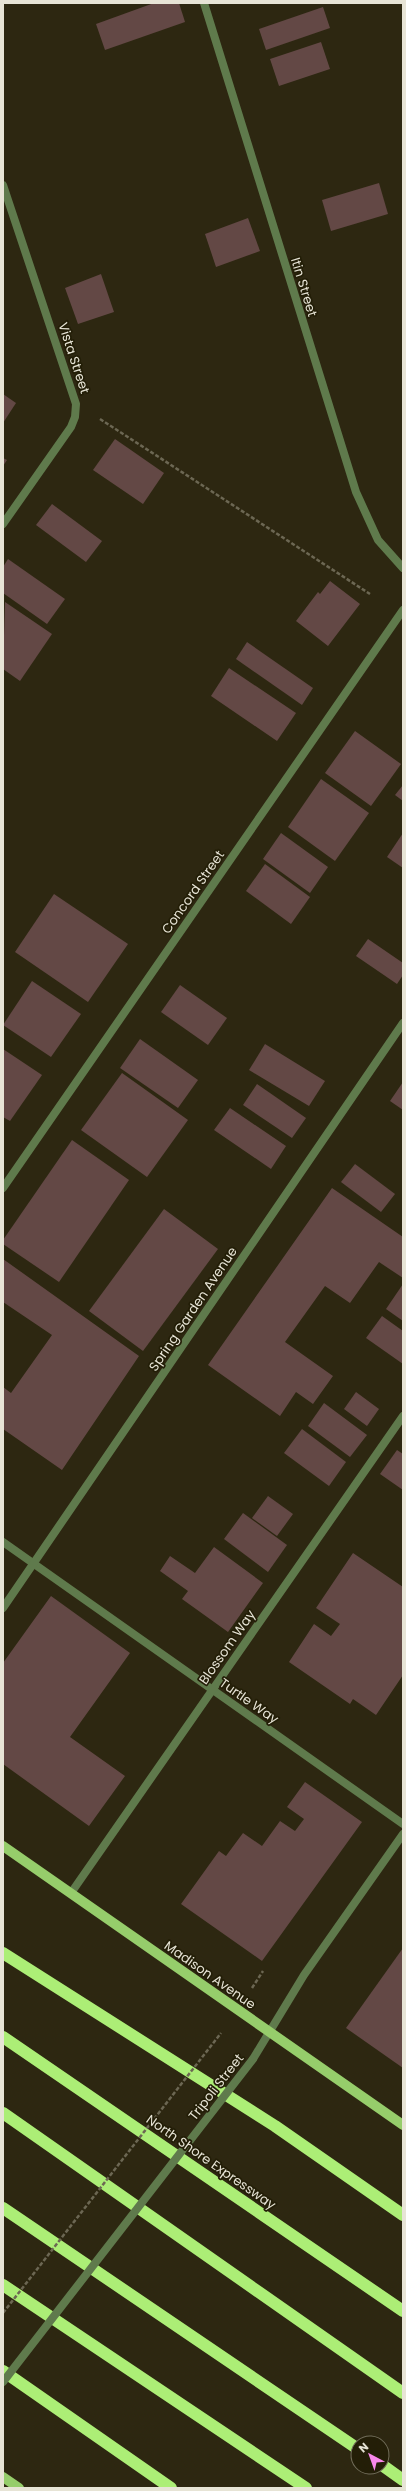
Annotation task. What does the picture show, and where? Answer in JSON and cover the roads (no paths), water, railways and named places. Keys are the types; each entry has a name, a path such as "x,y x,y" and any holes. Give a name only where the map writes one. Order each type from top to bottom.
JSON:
{"highway":[{"path":"3,1953 275,2126 403,2215"},
{"name":"North Shore Expressway","path":"3,2036 403,2312"},
{"path":"3,2114 403,2393"},
{"path":"3,2208 350,2444"},
{"path":"3,2284 306,2488"},
{"path":"3,2371 171,2488"},
{"path":"390,2471 403,2480"}],"main road":[{"name":"Madison Avenue","path":"3,1846 403,2125"},
{"path":"3,2477 19,2488"}],"street":[{"name":"Itin Street","path":"204,3 356,492 378,540 403,568"},
{"name":"Vista Street","path":"3,185 76,404 75,418 70,427 3,524"},
{"name":"Concord Street","path":"3,1188 403,610"},
{"name":"Spring Garden Avenue","path":"3,1608 403,1023"},
{"name":"Blossom Way","path":"71,1893 403,1416"},
{"name":"Turtle Way","path":"3,1542 403,1824"},
{"name":"Tripoli Street","path":"3,2382 253,2059 304,1975 403,1834"}]}
